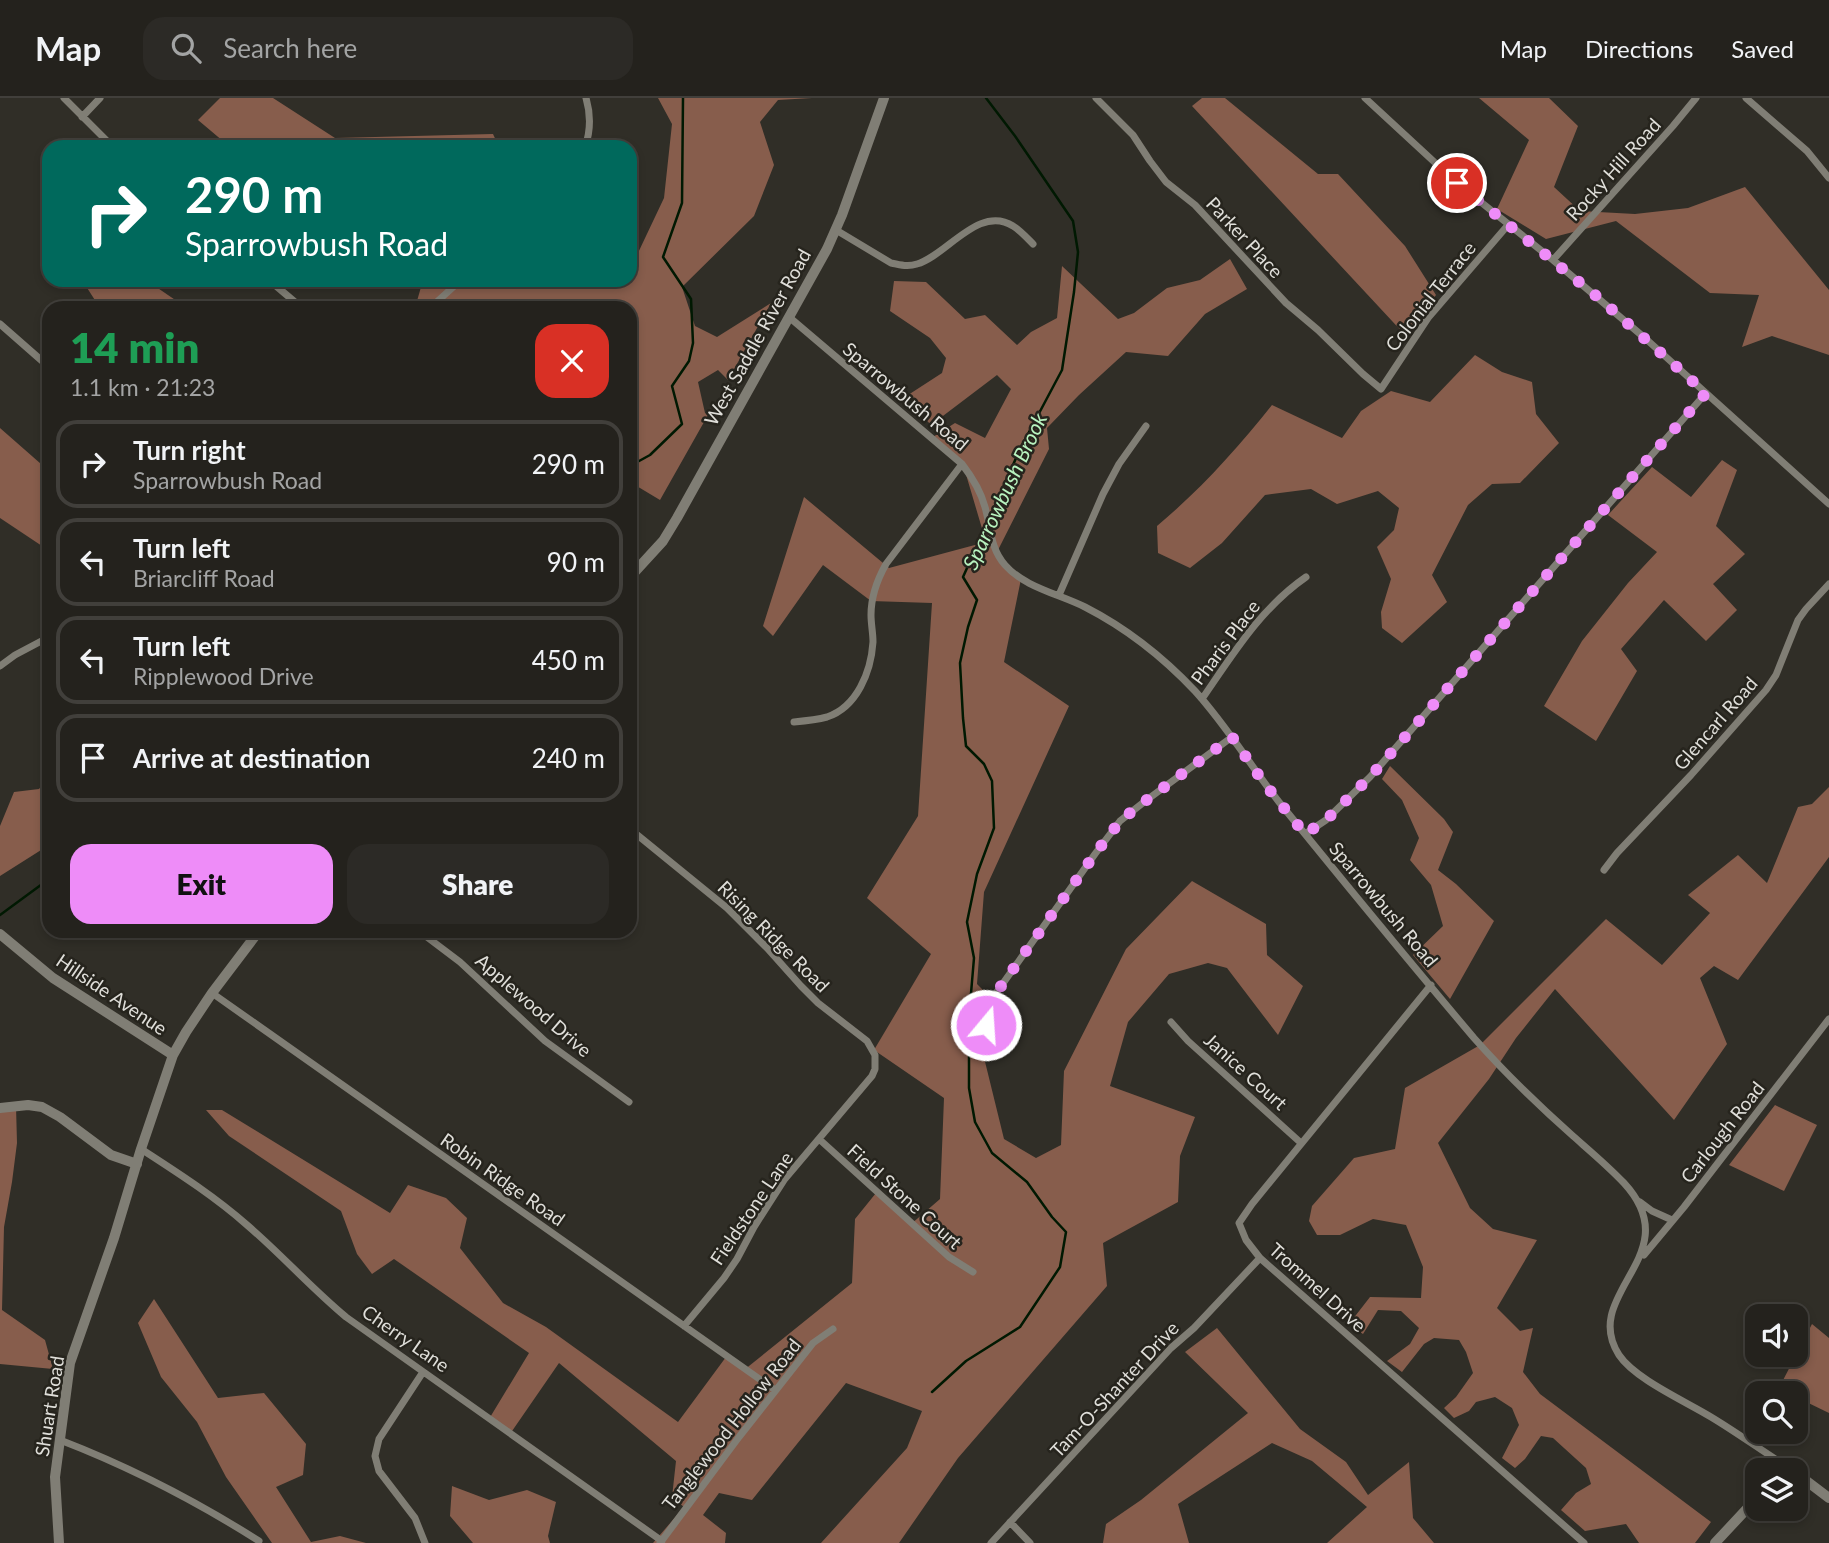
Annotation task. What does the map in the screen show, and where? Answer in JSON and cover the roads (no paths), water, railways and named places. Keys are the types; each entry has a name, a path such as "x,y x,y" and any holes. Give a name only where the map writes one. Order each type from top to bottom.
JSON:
{"street":[{"path":"64,98 106,140"},
{"path":"82,117 100,98"},
{"path":"586,98 590,125 587,140"},
{"name":"West Saddle River Road","path":"637,570 663,541 677,518 836,230 884,98"},
{"name":"Parker Place","path":"1096,98 1133,135 1166,181 1203,213 1286,303 1381,389"},
{"path":"1365,98 1457,183 1646,339 1829,504"},
{"name":"Rocky Hill Road","path":"1553,260 1696,98"},
{"path":"1746,98 1807,151 1829,178"},
{"path":"836,230 891,262 909,266 926,261 973,227 992,221 1011,224 1033,244"},
{"name":"Colonial Terrace","path":"1381,389 1429,318 1508,225"},
{"path":"277,287 294,301"},
{"path":"438,301 453,287"},
{"name":"Sparrowbush Road","path":"789,317 962,464 979,492 993,547 1012,572 1025,581 1093,611 1133,636 1176,672 1202,699 1264,783 1474,1038 1523,1091 1613,1171 1638,1201 1672,1220"},
{"path":"0,324 42,361"},
{"path":"1305,834 1326,820 1370,777 1706,393"},
{"path":"1059,595 1103,494 1119,464 1146,426"},
{"path":"794,722 813,720 835,713 845,706 863,684 873,645 872,603 880,575 962,464"},
{"name":"Pharis Place","path":"1202,699 1251,628 1282,595 1306,576"},
{"name":"Glencarl Road","path":"1605,870 1617,853 1766,690 1776,675 1798,620 1829,584"},
{"path":"0,666 42,641"},
{"path":"1000,1054 986,1025 989,1003 1095,854 1120,821 1232,737"},
{"name":"Rising Ridge Road","path":"637,835 727,908 818,1003 867,1041 875,1055 872,1076"},
{"name":"Hillside Avenue","path":"0,934 54,978 173,1055"},
{"path":"0,1108 35,1105 49,1110 111,1155 137,1164 173,1055 212,993 254,938"},
{"name":"Applewood Drive","path":"428,938 460,962 545,1041 629,1102"},
{"name":"Trommel Drive","path":"1431,985 1239,1223 1246,1240 1260,1258 1584,1543"},
{"name":"Robin Ridge Road","path":"212,993 775,1390"},
{"name":"Carlough Road","path":"1639,1262 1829,1019"},
{"name":"Janice Court","path":"1171,1022 1188,1041 1301,1143"},
{"name":"Fieldstone Lane","path":"684,1326 724,1278 785,1180 872,1076"},
{"name":"Field Stone Court","path":"818,1139 949,1257 973,1272"},
{"name":"Cherry Lane","path":"141,1149 205,1191 245,1223 338,1310 661,1542"},
{"name":"Shuart Road","path":"59,1543 55,1476 70,1363 137,1164"},
{"name":"Sparrowbush Road","path":"1638,1201 1645,1220 1644,1246 1639,1262 1618,1295 1611,1316 1612,1338 1622,1359 1647,1379 1713,1418 1771,1458"},
{"name":"Tam-O-Shanter Drive","path":"991,1543 1171,1348 1194,1328 1260,1258"},
{"name":"Tanglewood Hollow Road","path":"661,1542 775,1390 813,1343 833,1329"},
{"path":"423,1372 379,1439 375,1456 379,1471 415,1518 425,1543"},
{"path":"60,1440 183,1495 259,1541"},
{"path":"1808,1483 1829,1498"},
{"path":"1715,1543 1745,1511"},
{"path":"1010,1522 1031,1543"}],"waterway":[{"path":"637,462 650,455 682,424 672,386 689,361 693,343 691,299 663,257 682,203 683,98"},
{"name":"Sparrowbush Brook","path":"986,98 1073,221 1078,252 1062,370 1020,449 990,517"},
{"name":"Sparrowbush Brook","path":"932,1392 966,1361 1020,1327 1060,1267 1066,1232 1027,1182 992,1153 975,1122 969,1088 969,1017 974,958 967,922 977,874 994,828 992,781 984,764 966,746 960,663 977,600 963,577 986,526"},
{"path":"0,915 42,884"}]}
